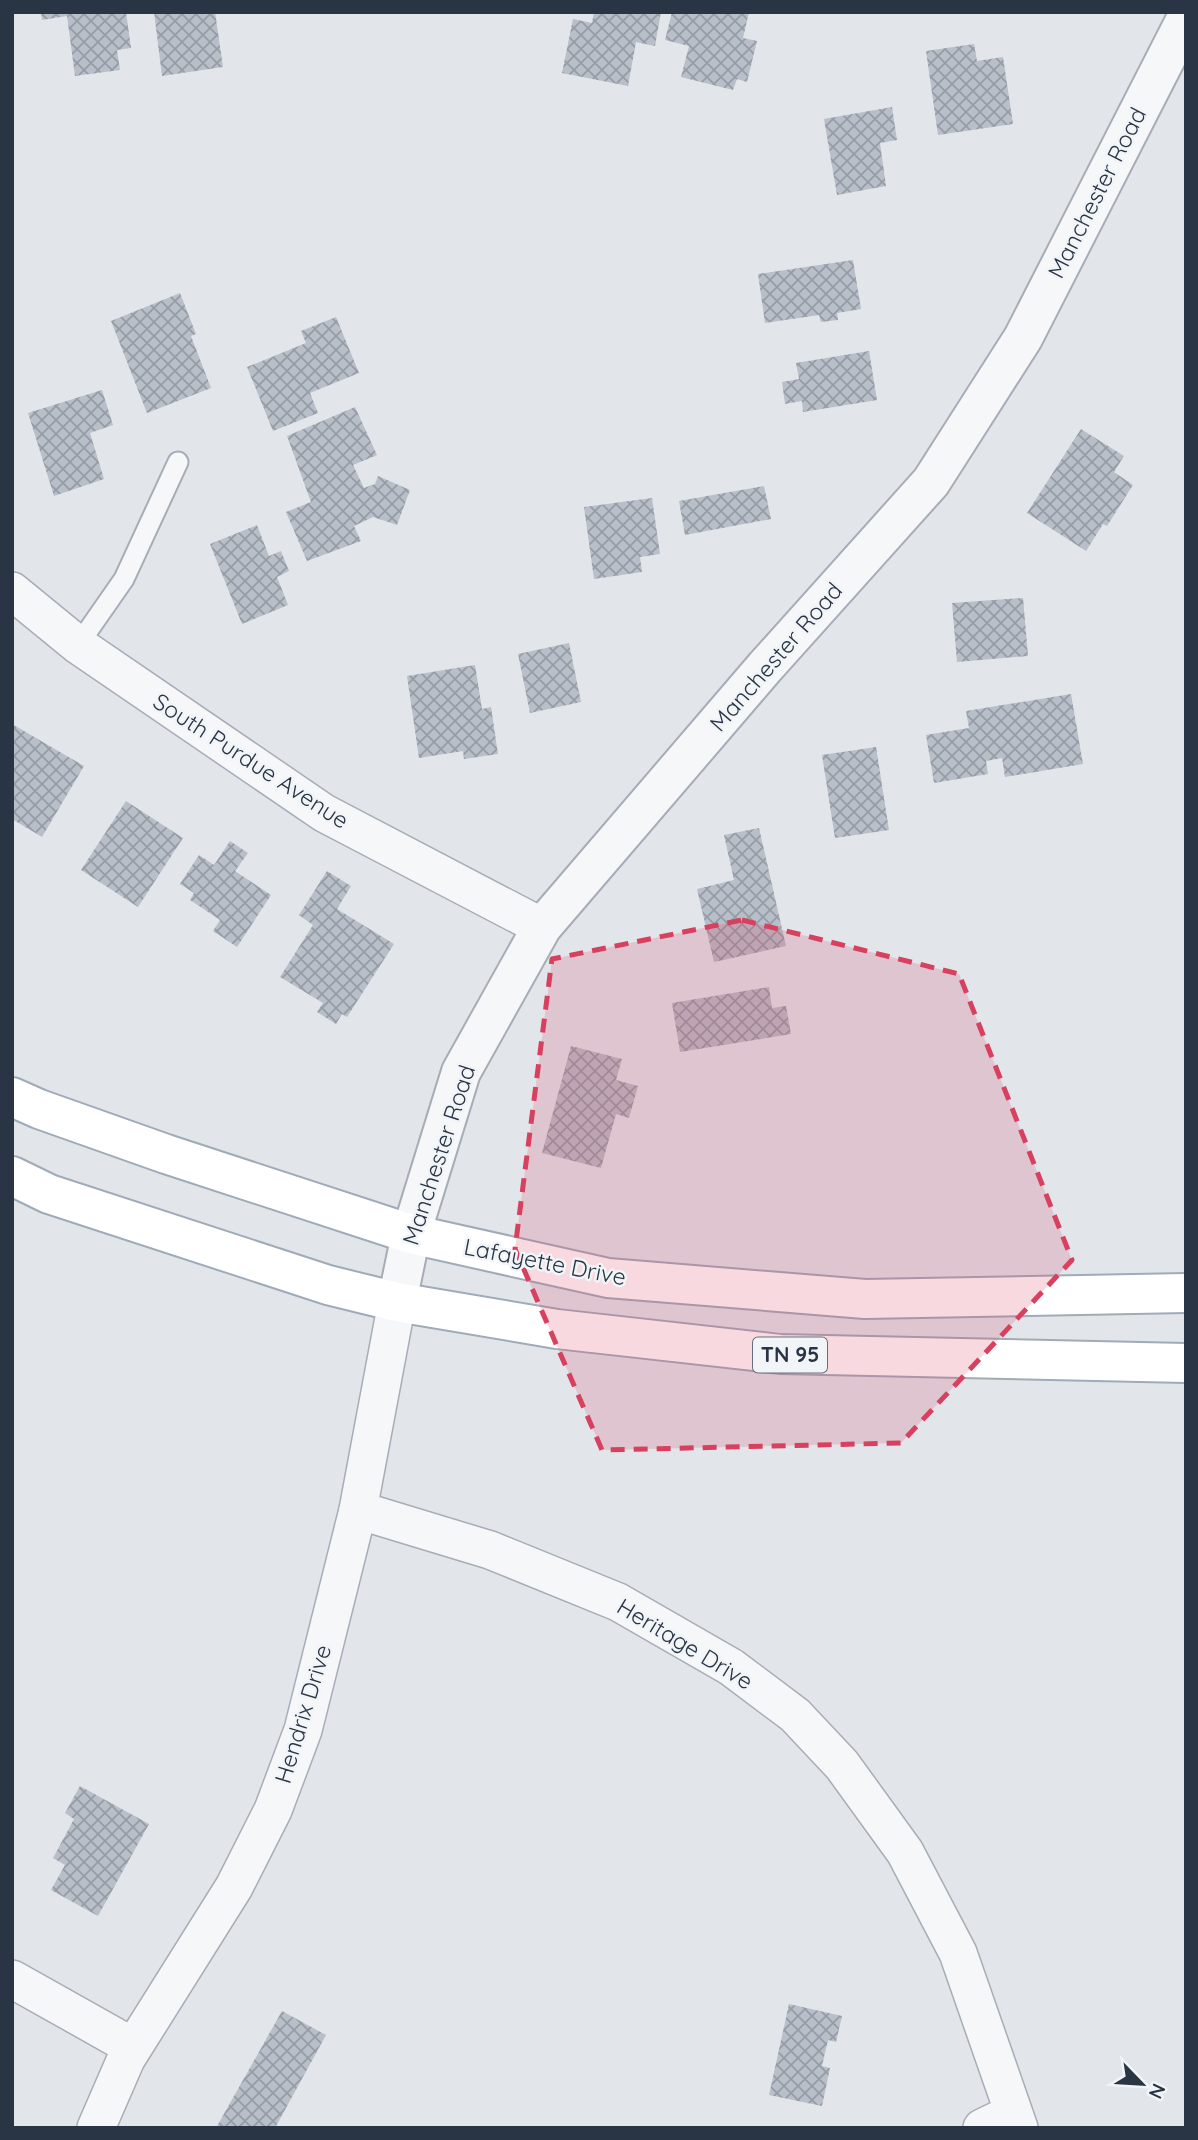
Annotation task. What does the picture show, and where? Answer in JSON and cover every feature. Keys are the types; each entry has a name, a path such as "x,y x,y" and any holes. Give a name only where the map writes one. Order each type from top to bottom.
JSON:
{"main road":[{"name":"Lafayette Drive","path":"12,1097 166,1154 411,1234 608,1278 865,1299 1186,1293"},
{"path":"12,1176 75,1203 328,1284 397,1302"},
{"name":"TN 95","path":"397,1302 557,1329 780,1354 1186,1363"}],"street":[{"name":"Manchester Road","path":"397,1302 411,1234 461,1072 542,927 765,667 931,482 1023,338 1186,19"},
{"name":"South Purdue Avenue","path":"12,591 78,645 324,813 542,927"},
{"name":"Hendrix Drive","path":"96,2128 133,2048 234,1887 273,1810 303,1730 358,1510 397,1302"},
{"name":"Heritage Drive","path":"358,1510 490,1550 618,1602 732,1667 795,1715 842,1765 905,1852 958,1953 1005,2123"},
{"path":"12,1979 133,2048"}],"lane":[{"path":"78,645 124,579 178,462"}],"highlighted area":[{"path":"742,920 959,974 1072,1260 901,1443 602,1450 515,1249 552,959"}],"building":[{"path":"41,12 126,12 131,48 117,50 120,70 75,76 67,16 42,20"},
{"path":"154,12 215,12 223,67 162,76"},
{"path":"594,12 661,12 655,46 636,42 628,86 562,73 573,19 592,23"},
{"path":"672,12 749,12 743,38 757,41 747,82 737,79 733,90 681,77 689,46 665,40"},
{"path":"974,44 977,61 1003,57 1013,124 938,135 926,51"},
{"path":"892,107 897,140 880,143 886,186 837,195 824,119"},
{"path":"853,260 861,309 837,313 838,320 821,322 819,315 765,323 758,274"},
{"path":"180,293 196,334 191,336 211,388 147,413 111,321"},
{"path":"336,317 359,373 310,393 318,413 273,431 247,367 306,343 301,331"},
{"path":"869,351 877,400 803,412 802,401 785,404 782,382 799,379 796,363"},
{"path":"102,390 113,425 90,433 104,479 54,496 28,413"},
{"path":"355,407 377,455 353,465 364,488 375,484 378,476 410,490 397,525 373,517 354,526 361,541 307,561 286,512 311,502 287,436"},
{"path":"1081,429 1124,456 1114,472 1133,485 1107,526 1103,524 1086,551 1027,513"},
{"path":"764,486 771,519 685,535 679,501"},
{"path":"652,498 660,554 640,557 642,572 594,579 584,507"},
{"path":"257,525 269,556 281,551 289,571 277,577 288,605 242,624 210,544"},
{"path":"1023,598 1028,656 957,662 952,603"},
{"path":"569,643 581,702 530,713 518,654"},
{"path":"475,665 482,709 491,707 498,754 464,759 463,751 419,758 407,676"},
{"path":"1071,694 1083,764 1005,777 1002,758 986,761 988,774 934,783 926,735 969,728 966,711"},
{"path":"12,724 84,766 42,837 12,819"},
{"path":"876,747 889,830 835,838 822,755"},
{"path":"126,801 183,838 138,907 81,870"},
{"path":"759,828 786,946 714,962 697,889 734,880 724,835"},
{"path":"230,841 248,853 235,871 271,895 237,947 213,931 220,920 190,900 194,893 180,884 199,855 214,865"},
{"path":"327,871 351,886 337,909 394,944 347,1017 342,1014 336,1024 317,1012 323,1003 280,977 313,925 299,915"},
{"path":"769,987 772,1008 786,1006 791,1034 680,1052 672,1003"},
{"path":"571,1046 622,1059 616,1080 638,1086 629,1118 616,1114 601,1168 542,1153"},
{"path":"80,1786 149,1824 98,1916 51,1890 65,1865 53,1858 74,1819 65,1813"},
{"path":"789,2004 842,2016 836,2042 828,2040 822,2066 830,2068 822,2106 769,2095"},
{"path":"282,2011 326,2035 275,2128 216,2128"}]}
